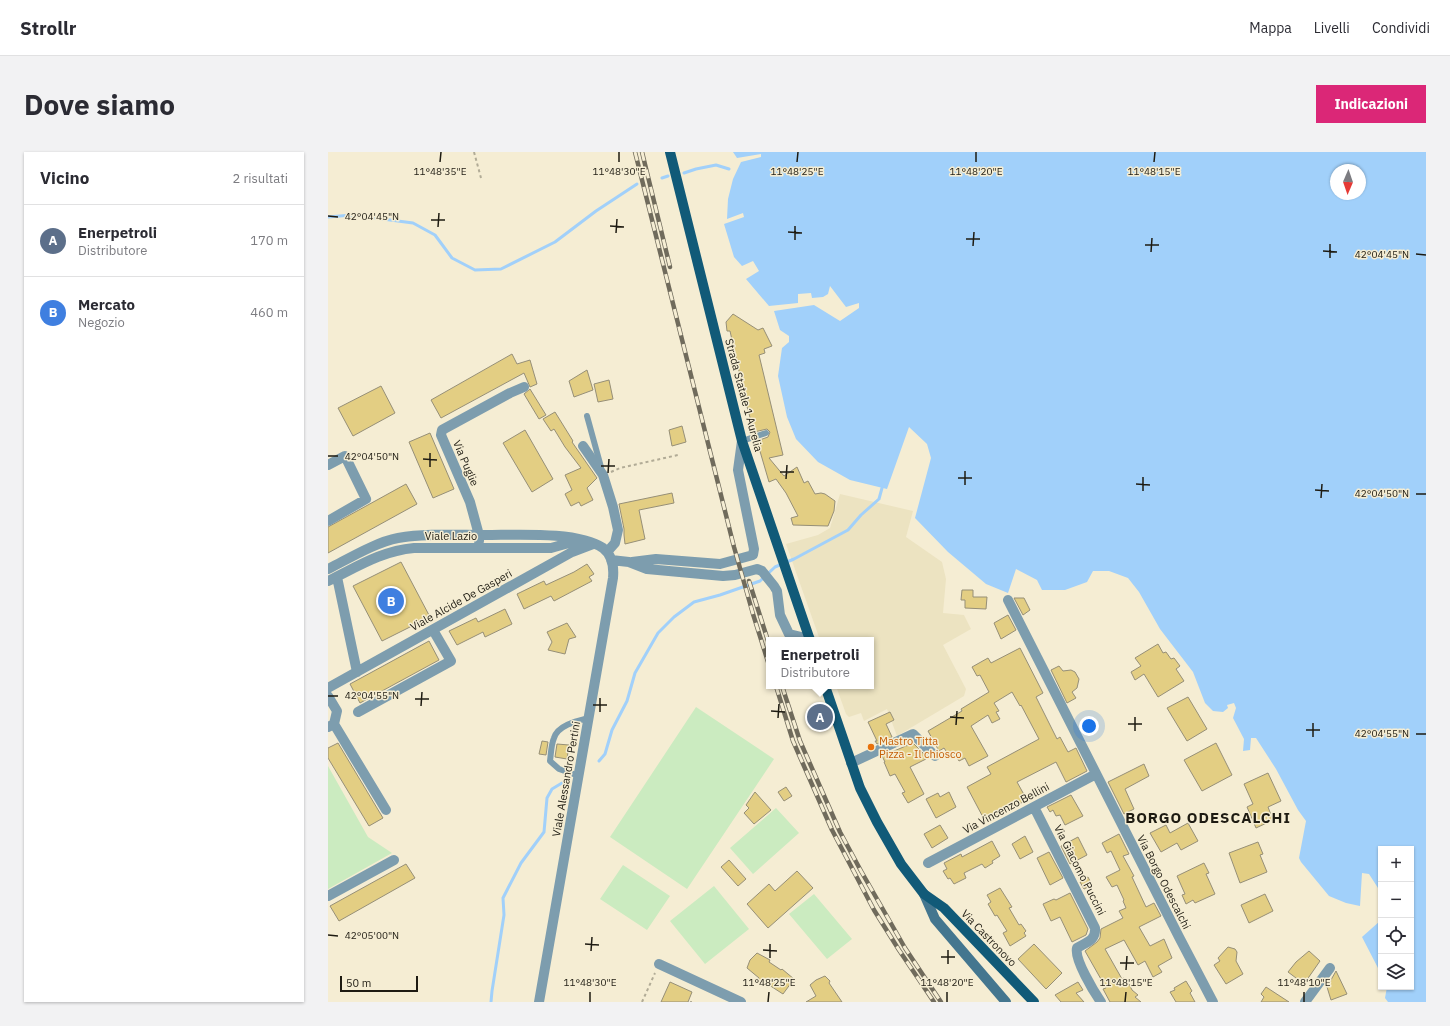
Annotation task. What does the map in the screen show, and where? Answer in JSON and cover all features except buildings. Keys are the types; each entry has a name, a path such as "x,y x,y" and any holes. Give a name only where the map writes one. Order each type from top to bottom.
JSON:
{"main road":[{"name":"Strada Statale 1 Aurelia","path":"670,152 742,441 809,637"},
{"path":"826,689 860,788 901,864 924,894 935,919 1006,1002"},
{"name":"Via Castronovo","path":"924,894 944,908 1034,1002"}],"street":[{"name":"Via Puglie","path":"480,548 479,535 470,502 441,435 442,430 510,393 524,388"},
{"path":"629,562 656,559 720,564 753,555 754,549 738,470 742,441"},
{"path":"583,446 603,475 618,530 615,543 609,556"},
{"path":"328,465 345,456 366,499 328,521"},
{"name":"Viale Lazio","path":"328,569 382,543 396,538 453,535 551,535 593,544"},
{"name":"Viale Lazio","path":"333,579 385,553 396,550 414,548 551,548 580,540"},
{"path":"593,544 602,548 609,556 647,569 723,576 735,575 757,569 762,571 774,586 780,615 789,634 800,637"},
{"name":"Viale Alcide De Gasperi","path":"328,688 572,552 593,544"},
{"name":"Viale Alessandro Pertini","path":"539,1002 613,578 614,569 609,556"},
{"path":"333,579 357,672"},
{"name":"Via Borgo Odescalchi","path":"1008,600 1213,1002"},
{"path":"358,712 451,661 433,630"},
{"path":"328,696 337,711 331,726 386,810"},
{"path":"851,763 913,734 935,756"},
{"name":"Via Vincenzo Bellini","path":"928,863 1096,774"},
{"name":"Via Giacomo Puccini","path":"1034,807 1095,928 1096,934 1093,938 1076,948 1076,952 1083,969 1102,1002"},
{"path":"328,896 394,860"},
{"path":"659,964 741,1002"},
{"path":"1305,1002 1330,968"}],"lane":[{"path":"587,416 603,475"},
{"path":"742,441 766,433"},
{"path":"579,776 559,769 550,761 554,737 560,729 575,722 589,718"}],"path":[{"path":"474,152 482,178"},
{"path":"603,475 620,468 678,455"},
{"path":"642,1002 659,964"}],"shaded area":[{"path":"840,494 913,511 906,537 942,562 946,579 943,613 964,615 971,629 943,645 966,689 964,696 897,736 887,709 864,721 861,713 849,717 846,714 837,689 874,689 874,637 819,637 786,544 818,535 830,528"}],"green space":[{"path":"696,707 774,759 687,889 610,837"},
{"path":"328,766 368,837 392,853 328,889"},
{"path":"776,808 799,833 753,874 730,848"},
{"path":"623,865 670,896 647,930 600,899"},
{"path":"714,886 749,929 705,964 670,921"},
{"path":"814,894 852,939 827,959 789,914"}],"water":[{"path":"733,152 1426,152 1426,1002 1388,1002 1385,998 1386,990 1414,990 1414,846 1378,846 1378,888 1369,874 1362,873 1360,906 1346,903 1329,896 1299,858 1306,821 1298,810 1276,769 1256,738 1251,738 1250,750 1243,751 1244,739 1233,718 1236,708 1234,703 1227,705 1228,708 1223,712 1213,711 1205,703 1193,672 1160,629 1139,592 1128,578 1109,571 1093,571 1087,582 1065,590 1042,590 1037,580 1016,569 1008,593 986,584 948,552 915,518 931,458 927,444 909,427 887,489 850,480 818,462 796,439 787,417 778,376 782,348 789,342 789,336 780,330 774,311 814,305 840,321 859,308 859,303 846,307 830,286 828,294 823,297 812,298 811,293 798,294 798,303 769,306 746,279 759,271 753,261 742,266 734,257 724,224 744,217 743,213 727,219 728,199 733,179 741,162 761,157 761,154 737,158"},
{"path":"1378,923 1378,968 1362,937"}],"waterway":[{"path":"684,173 716,165 729,169"},
{"path":"662,178 668,176"},
{"path":"328,217 352,215 413,223 435,235 452,258 475,270 501,269 555,242 596,211 637,184"},
{"path":"599,761 605,754 612,730 627,701 635,673 658,633 674,617 694,602 720,595 760,581 775,567 794,559 848,530 861,515 879,499 882,488"},
{"path":"491,1002 504,915 503,898 521,863 544,832 547,798 552,789 562,783"}],"railway":[{"path":"635,152 734,547 766,655"},
{"path":"642,152 670,267"},
{"path":"749,581 767,637"},
{"path":"777,689 793,741 832,830 874,910 934,1002"},
{"path":"783,689 800,741 840,832 905,948 941,1002"}],"place":[{"name":"Mercato","path":"391,601"},
{"name":"Enerpetroli","path":"820,717"},
{"name":"Mastro Titta Pizza - Il chiosco","path":"871,747"}],"district":[{"name":"BORGO ODESCALCHI","path":"1208,818"}]}
